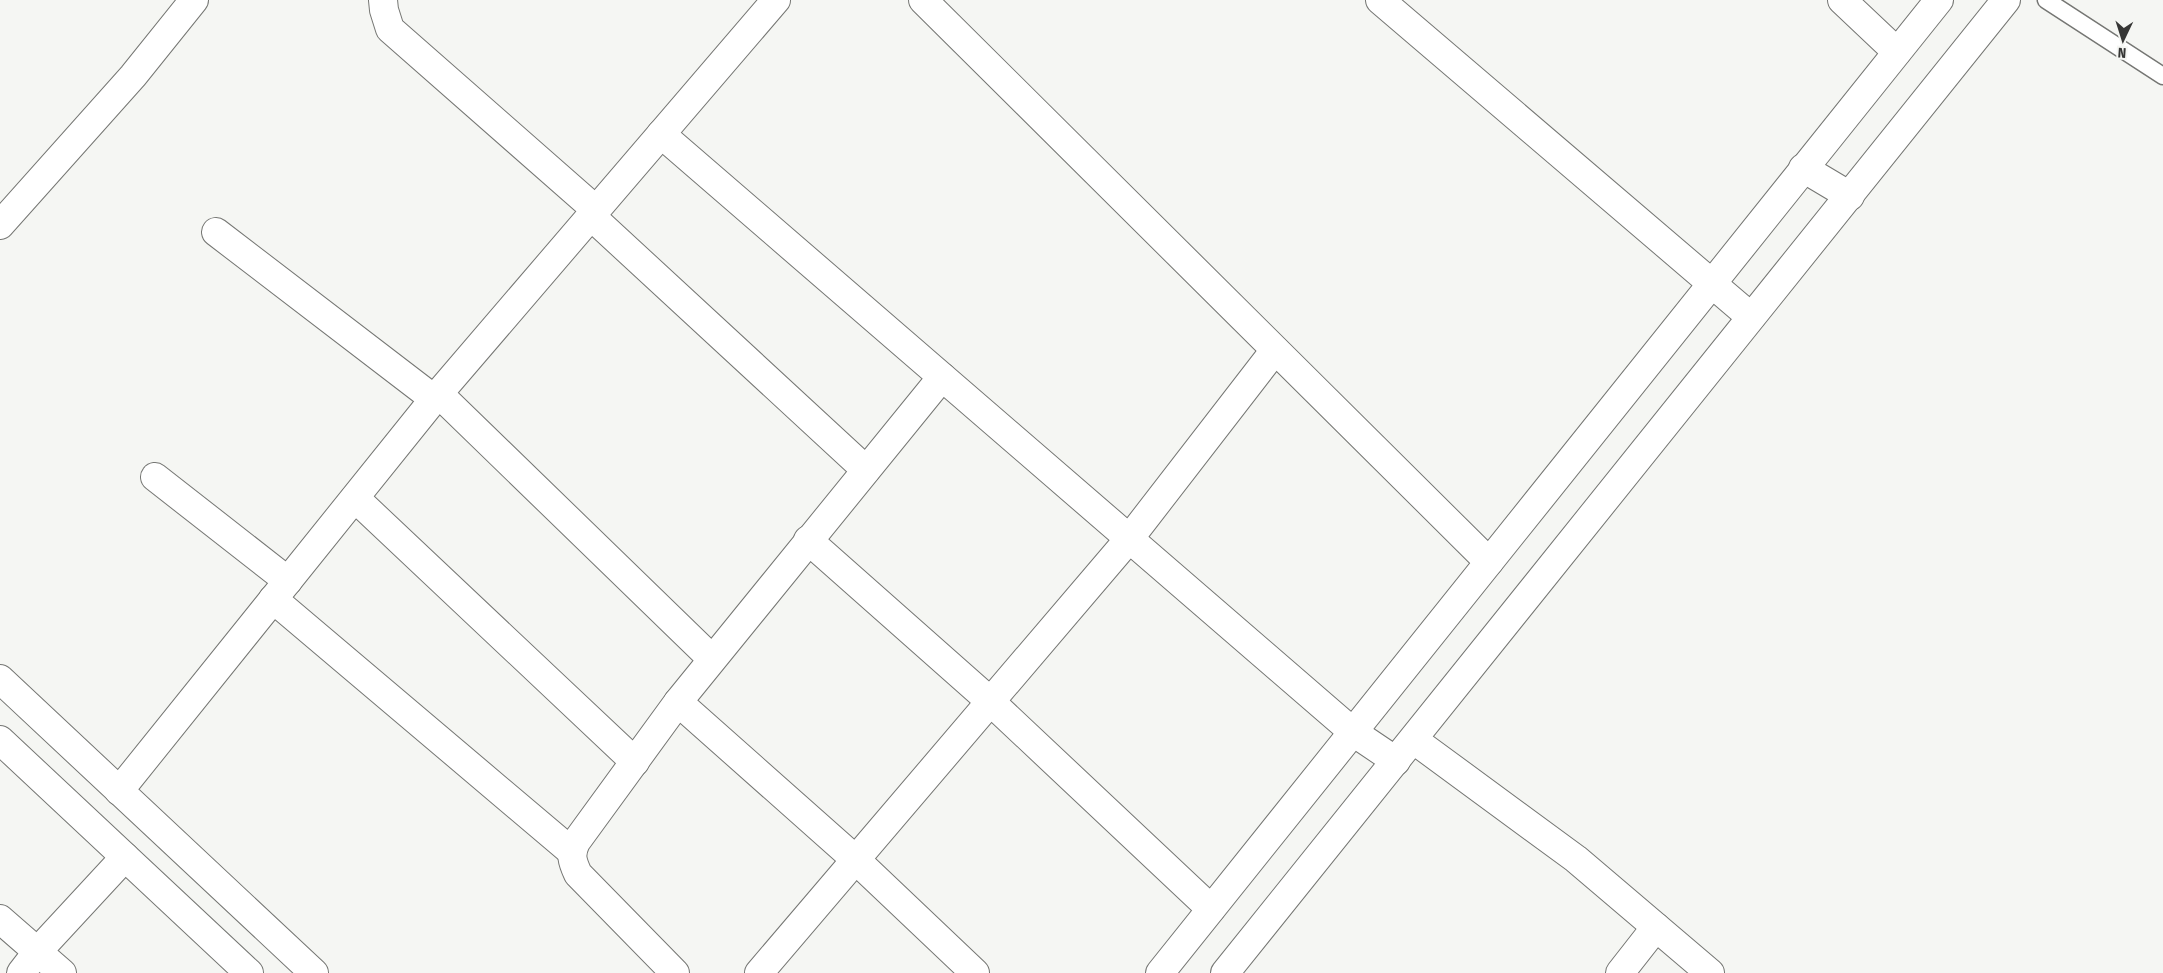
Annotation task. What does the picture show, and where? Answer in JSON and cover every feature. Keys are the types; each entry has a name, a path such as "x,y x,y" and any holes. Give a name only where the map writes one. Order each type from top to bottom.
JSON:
{"street":[{"path":"0,225 133,76 194,0"},
{"path":"384,0 384,10 390,29 594,213 866,470"},
{"path":"119,791 436,396 776,0"},
{"path":"923,0 1489,562"},
{"path":"1380,0 1751,317"},
{"path":"1842,0 1897,52"},
{"path":"1160,973 1939,0"},
{"path":"1225,973 1414,740 2006,0"},
{"path":"661,134 1353,732 1396,761"},
{"path":"1804,168 1850,196"},
{"path":"216,232 436,396 712,659"},
{"path":"759,973 1129,539 1275,350"},
{"path":"675,973 578,874 572,861 572,852 576,842 678,702 942,377"},
{"path":"155,477 572,852"},
{"path":"355,498 635,762"},
{"path":"808,540 991,702 1211,909"},
{"path":"0,679 314,973"},
{"path":"678,702 856,860 975,973"},
{"path":"0,740 249,973"},
{"path":"1414,740 1576,859 1710,973"},
{"path":"21,973 38,951 125,857"},
{"path":"0,919 62,973"},
{"path":"1620,973 1656,927"}],"lane":[{"path":"2046,0 2163,76"}]}
